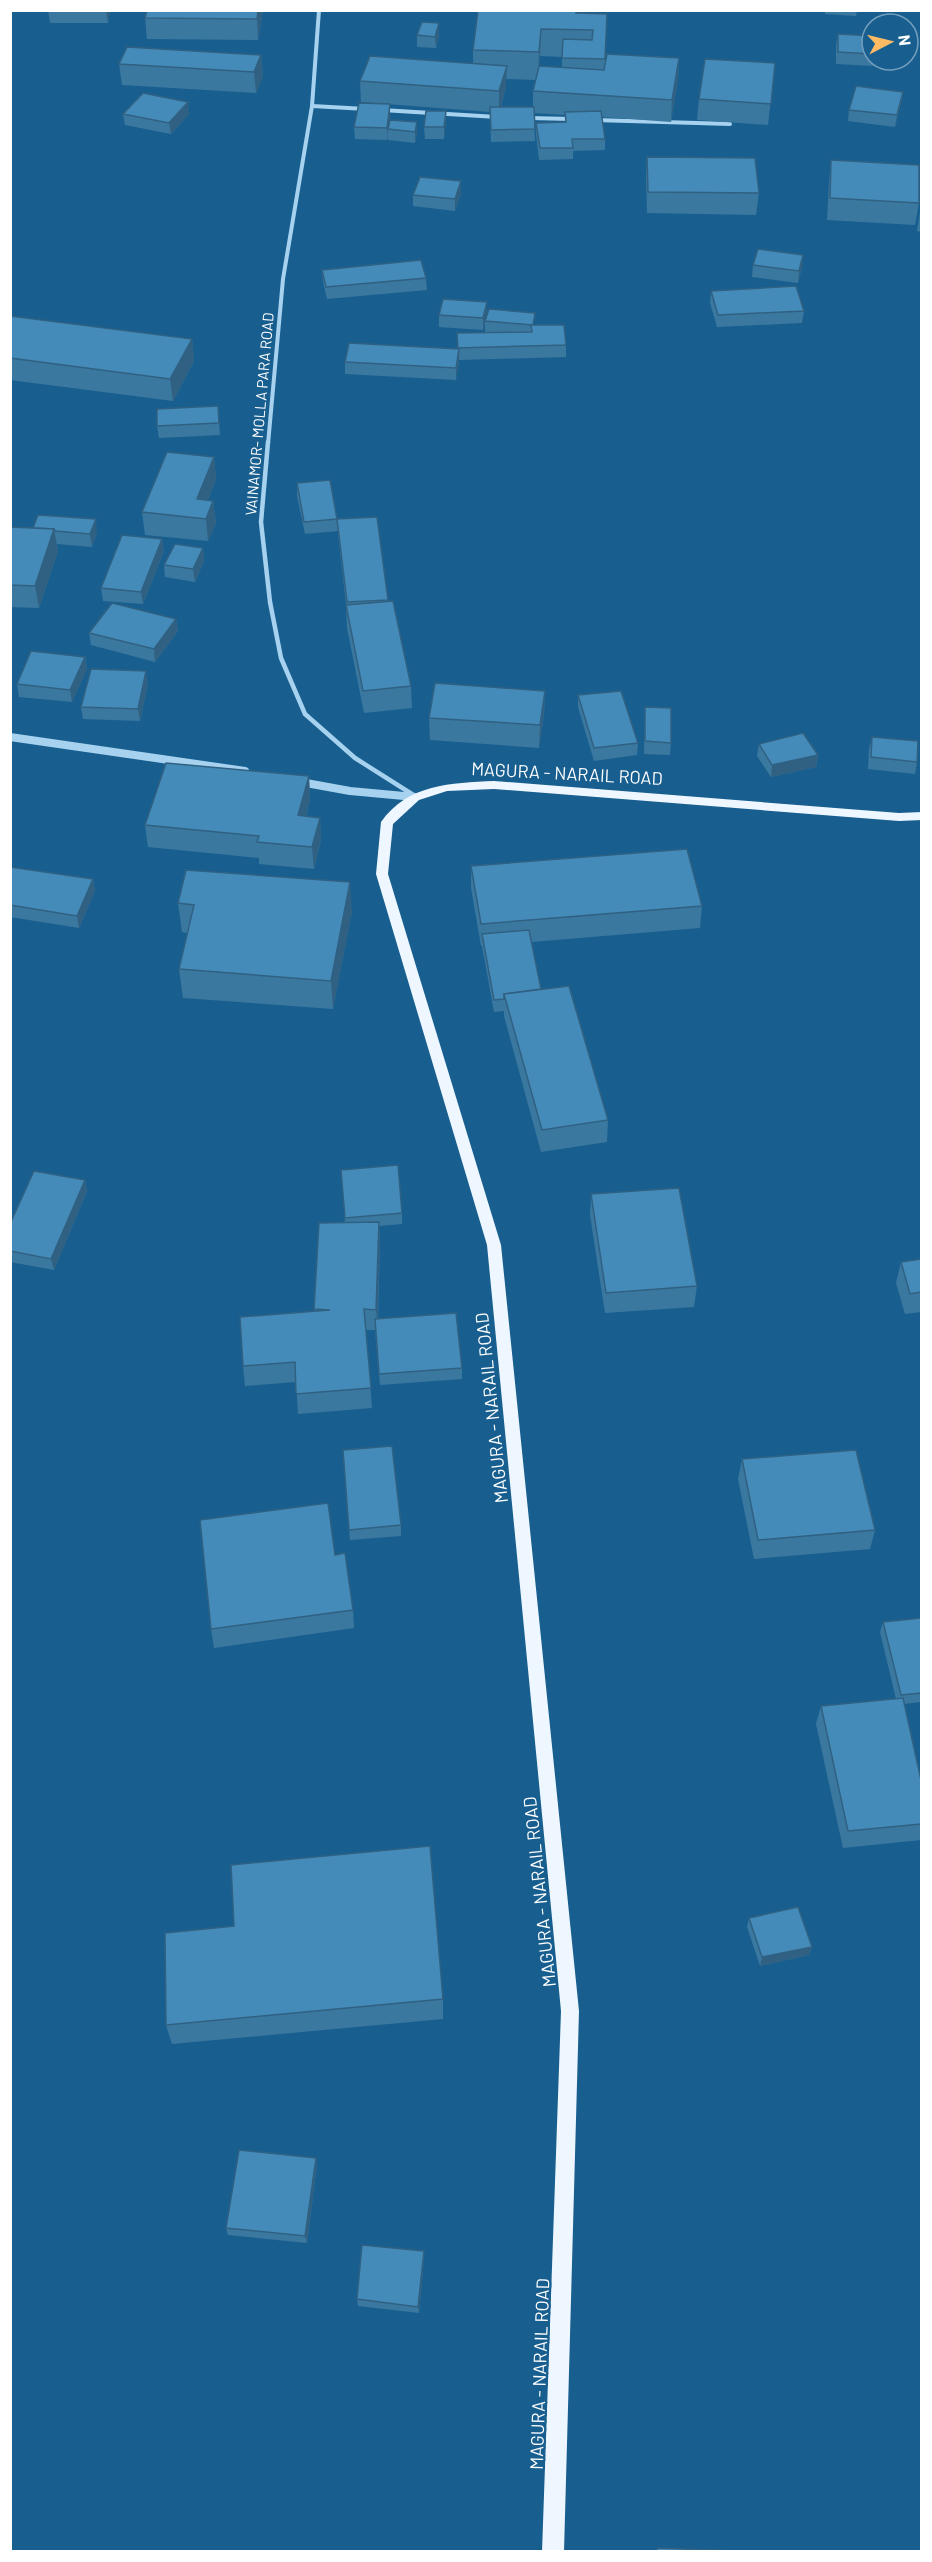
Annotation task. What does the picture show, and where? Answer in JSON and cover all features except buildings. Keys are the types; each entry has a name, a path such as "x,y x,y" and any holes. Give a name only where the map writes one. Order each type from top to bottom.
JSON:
{"main road":[{"name":"MAGURA - NARAIL ROAD","path":"553,2552 570,2011 494,1245 382,874 387,822 415,797 446,787 494,785 899,817 921,816"}],"street":[{"name":"VAINAMOR- MOLLA PARA ROAD","path":"319,10 312,106 282,279 263,490 261,522 270,602 281,658 304,714 355,758 415,797"},
{"path":"312,106 368,110"},
{"path":"380,110 502,117"},
{"path":"524,118 578,119"},
{"path":"590,120 730,124"},
{"path":"10,737 252,772"},
{"path":"285,778 350,791 415,797"}]}
